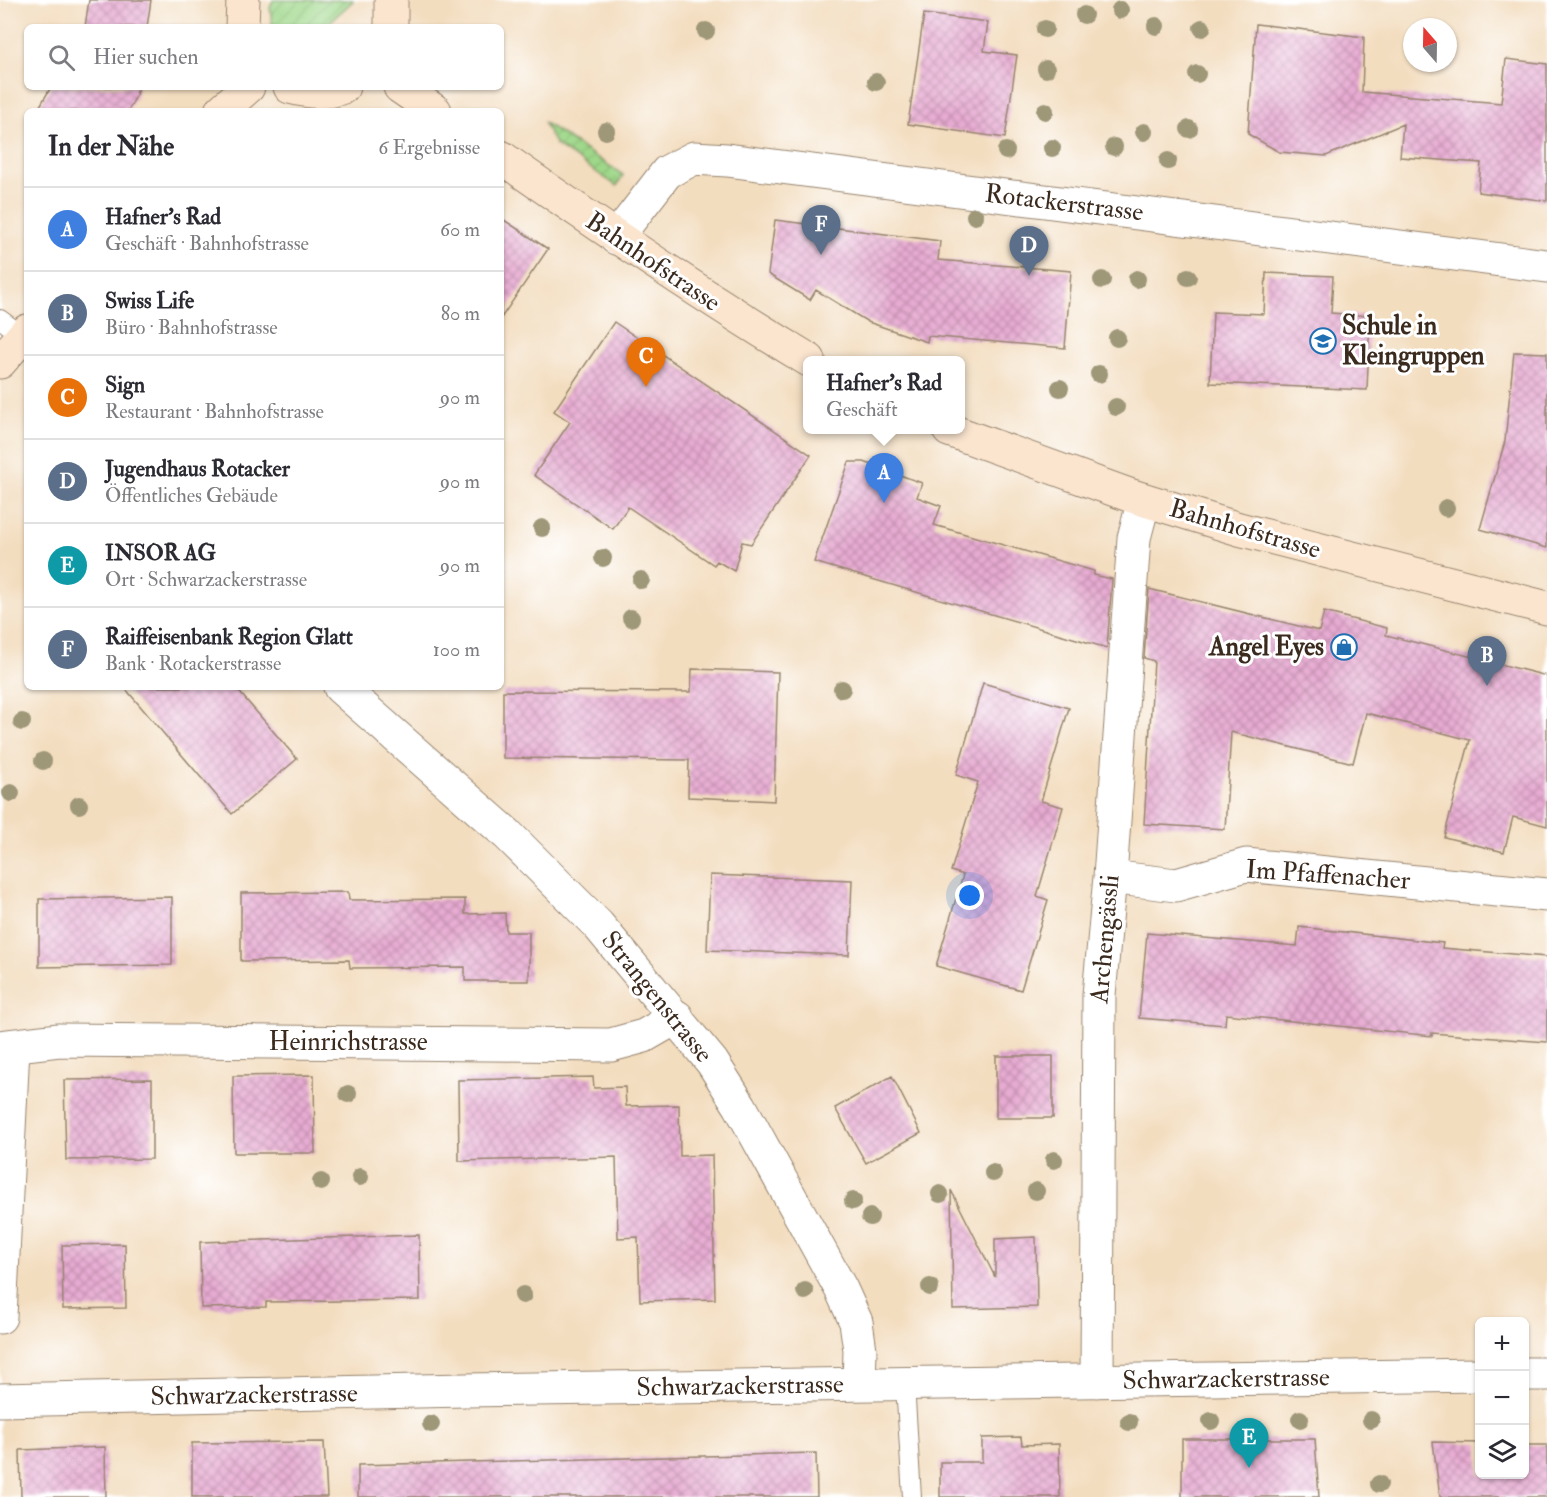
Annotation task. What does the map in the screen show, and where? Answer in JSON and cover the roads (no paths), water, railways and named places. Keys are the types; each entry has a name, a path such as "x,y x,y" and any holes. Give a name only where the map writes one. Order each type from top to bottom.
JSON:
{"street":[{"path":"242,24 243,0"},
{"path":"391,0 391,24"},
{"path":"224,108 245,90"},
{"path":"300,90 307,92 334,90"},
{"path":"404,90 431,108"},
{"name":"Rotackerstrasse","path":"616,238 667,172 694,158 727,160 1547,266"},
{"name":"Bahnhofstrasse","path":"504,159 616,238 716,304 803,356"},
{"path":"0,362 19,332"},
{"name":"Bahnhofstrasse","path":"964,434 1144,500 1239,529 1547,608"},
{"name":"Archengässli","path":"1097,1381 1099,995 1110,877 1134,537 1144,500"},
{"name":"Strangenstrasse","path":"343,690 507,834 598,925 677,1017 712,1062 740,1106 841,1289 856,1322 860,1350 859,1384"},
{"name":"Im Pfaffenacher","path":"1110,877 1176,885 1246,865 1547,895"},
{"name":"Heinrichstrasse","path":"0,1317 6,1047 59,1040 611,1044 644,1036 677,1017"},
{"path":"1529,1374 1547,1374"},
{"name":"Schwarzackerstrasse","path":"0,1400 1475,1375"}],"lane":[{"path":"905,1384 912,1497"}],"place":[{"name":"Raiffeisenbank Region Glatt","path":"821,255"},
{"name":"Jugendhaus Rotacker","path":"1029,276"},
{"name":"Schule in Kleingruppen","path":"1323,341"},
{"name":"Sign","path":"646,387"},
{"name":"Hafner's Rad","path":"884,503"},
{"name":"Angel Eyes","path":"1344,647"},
{"name":"Swiss Life","path":"1487,686"},
{"name":"INSOR AG","path":"1249,1468"}]}
